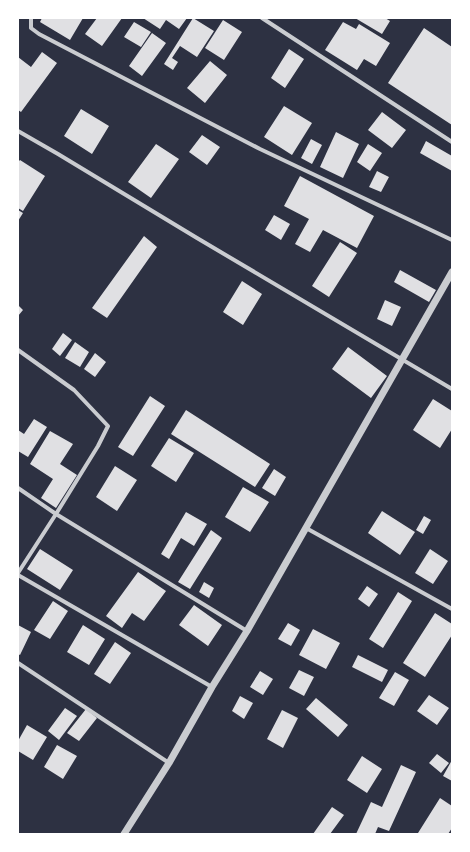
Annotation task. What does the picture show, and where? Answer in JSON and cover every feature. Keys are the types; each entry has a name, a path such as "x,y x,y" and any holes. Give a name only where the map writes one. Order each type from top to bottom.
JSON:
{"street":[{"path":"31,18 32,28 39,34 260,149 452,240"},
{"path":"262,18 452,142"},
{"path":"18,131 452,389"},
{"path":"124,834 169,763 212,687 248,631 452,272"},
{"path":"18,350 74,390 108,426 98,446 18,574 212,687"},
{"path":"18,488 56,514 248,631"},
{"path":"306,528 452,609"},
{"path":"18,663 169,763"}],"building":[{"path":"42,18 83,18 70,40 40,22"},
{"path":"97,18 122,18 102,46 85,34"},
{"path":"143,18 187,18 179,29 166,20 160,29"},
{"path":"193,18 214,31 197,57 180,46 172,58 178,62 173,70 164,64"},
{"path":"355,18 385,18 390,21 382,34"},
{"path":"223,20 242,32 224,60 205,48"},
{"path":"134,22 151,32 141,47 124,37"},
{"path":"343,22 356,29 359,24 390,43 376,66 364,59 357,70 325,50"},
{"path":"424,28 452,47 452,125 388,83"},
{"path":"152,33 166,43 142,76 129,66"},
{"path":"289,49 304,59 285,88 271,78"},
{"path":"42,52 57,63 21,112 18,110 18,57 31,67"},
{"path":"210,61 227,75 205,103 187,88"},
{"path":"284,106 312,123 292,155 264,137"},
{"path":"81,109 109,126 92,154 64,136"},
{"path":"382,112 406,130 392,148 368,130"},
{"path":"336,132 359,144 343,178 320,167"},
{"path":"202,135 220,147 207,165 189,152"},
{"path":"311,139 322,145 312,164 301,158"},
{"path":"426,141 452,156 452,171 420,153"},
{"path":"156,144 179,159 151,198 128,182"},
{"path":"368,144 382,153 370,171 357,162"},
{"path":"20,160 45,176 23,211 18,208 18,162"},
{"path":"377,171 389,177 381,192 369,187"},
{"path":"300,176 374,216 357,248 323,230 310,252 295,244 309,219 284,206"},
{"path":"18,210 23,213 18,221"},
{"path":"274,215 290,224 281,240 265,230"},
{"path":"144,236 157,247 107,318 92,308"},
{"path":"340,242 357,253 329,297 312,286"},
{"path":"400,270 436,290 429,302 394,282"},
{"path":"242,281 262,294 243,325 223,312"},
{"path":"385,300 401,307 392,326 377,319"},
{"path":"18,305 23,310 18,316"},
{"path":"63,333 72,340 60,356 52,349"},
{"path":"75,342 89,352 80,367 65,358"},
{"path":"348,347 387,376 371,398 332,369"},
{"path":"95,353 106,362 95,377 84,369"},
{"path":"150,396 165,406 133,456 118,447"},
{"path":"433,399 452,411 452,429 440,448 413,430"},
{"path":"186,410 270,464 255,487 171,434"},
{"path":"34,419 47,427 28,457 18,451 18,430 24,434"},
{"path":"50,431 73,444 60,464 77,475 56,508 41,498 53,479 30,464"},
{"path":"169,438 194,453 176,482 151,466"},
{"path":"115,466 137,480 117,511 96,497"},
{"path":"274,469 286,477 275,496 262,488"},
{"path":"243,487 269,502 250,532 225,517"},
{"path":"382,511 415,532 400,555 368,533"},
{"path":"186,512 207,524 194,546 181,538 169,559 161,554"},
{"path":"424,516 431,520 423,534 416,530"},
{"path":"211,530 222,538 190,589 178,582"},
{"path":"40,549 73,570 60,590 27,569"},
{"path":"430,549 448,561 433,584 415,573"},
{"path":"138,572 166,591 144,621 132,613 122,628 106,616"},
{"path":"204,582 214,588 209,598 199,592"},
{"path":"367,586 378,594 369,607 358,599"},
{"path":"398,592 412,601 383,648 369,639"},
{"path":"53,601 68,611 50,639 34,630"},
{"path":"194,605 222,625 208,646 179,625"},
{"path":"435,613 452,624 452,635 425,677 403,663"},
{"path":"288,623 300,630 291,646 278,639"},
{"path":"18,625 31,632 20,655 18,654"},
{"path":"83,625 105,639 89,665 67,652"},
{"path":"313,629 340,643 326,669 299,655"},
{"path":"115,642 131,653 110,684 94,674"},
{"path":"358,655 388,670 382,682 352,667"},
{"path":"299,670 314,677 304,696 289,688"},
{"path":"260,671 273,679 263,695 250,687"},
{"path":"395,672 409,680 394,706 379,698"},
{"path":"429,695 449,708 437,725 417,711"},
{"path":"240,696 253,703 244,719 232,711"},
{"path":"316,698 348,725 338,737 306,709"},
{"path":"65,708 77,716 59,740 48,731"},
{"path":"86,709 97,718 79,741 67,733"},
{"path":"282,710 298,718 283,748 267,739"},
{"path":"27,725 47,737 33,760 18,751 18,741"},
{"path":"57,745 77,756 63,779 44,767"},
{"path":"437,754 449,763 441,773 429,763"},
{"path":"362,756 382,769 367,793 347,780"},
{"path":"452,760 452,781 443,776"},
{"path":"401,765 416,772 389,831 378,827 375,834 356,834 371,802 382,807"},
{"path":"440,798 452,806 452,828 448,834 419,834 418,833"},
{"path":"332,807 344,815 330,834 313,834"}]}
